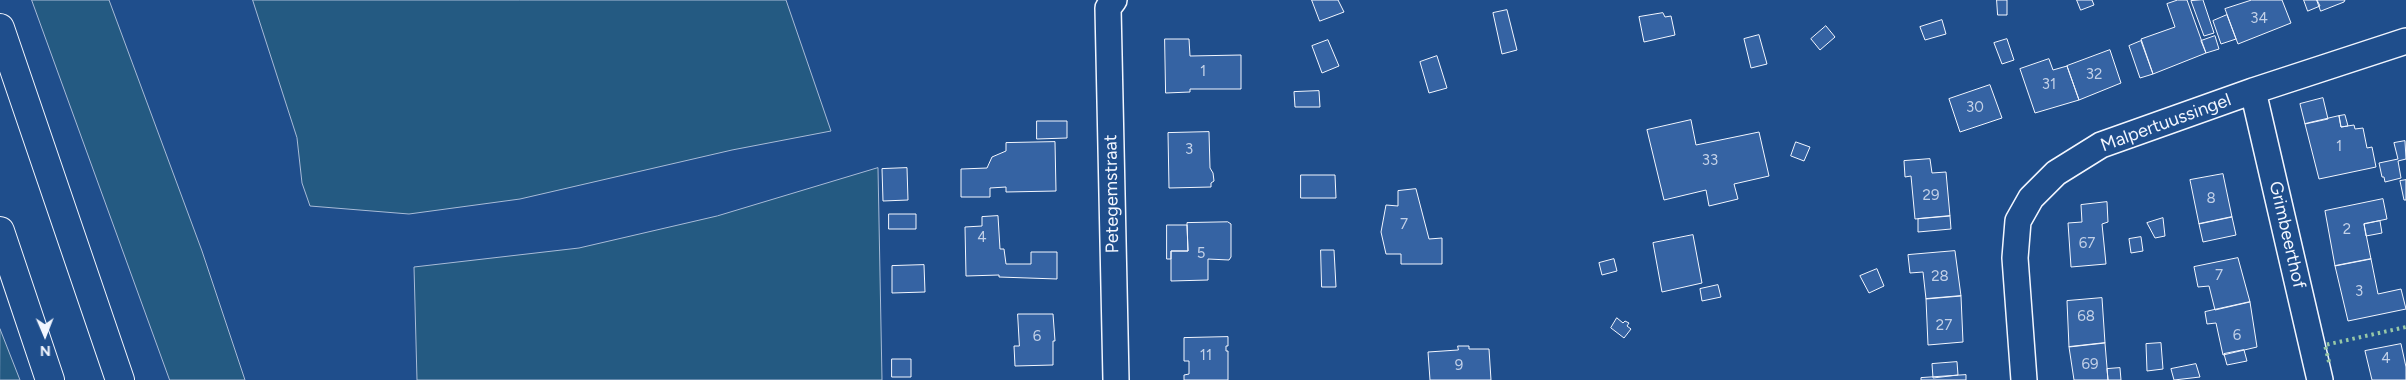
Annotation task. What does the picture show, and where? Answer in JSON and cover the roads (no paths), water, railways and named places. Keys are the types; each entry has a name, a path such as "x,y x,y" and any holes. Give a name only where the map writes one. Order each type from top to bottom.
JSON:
{"highway":[{"path":"0,28 120,380"},
{"path":"0,231 50,380"}],"street":[{"name":"Petegemstraat","path":"1111,4 1116,380"},
{"name":"Malpertuussingel","path":"2024,380 2015,258 2018,220 2032,198 2056,173 2101,145 2253,91 2406,41"},
{"name":"Grimbeerthof","path":"2253,91 2320,380"}]}
